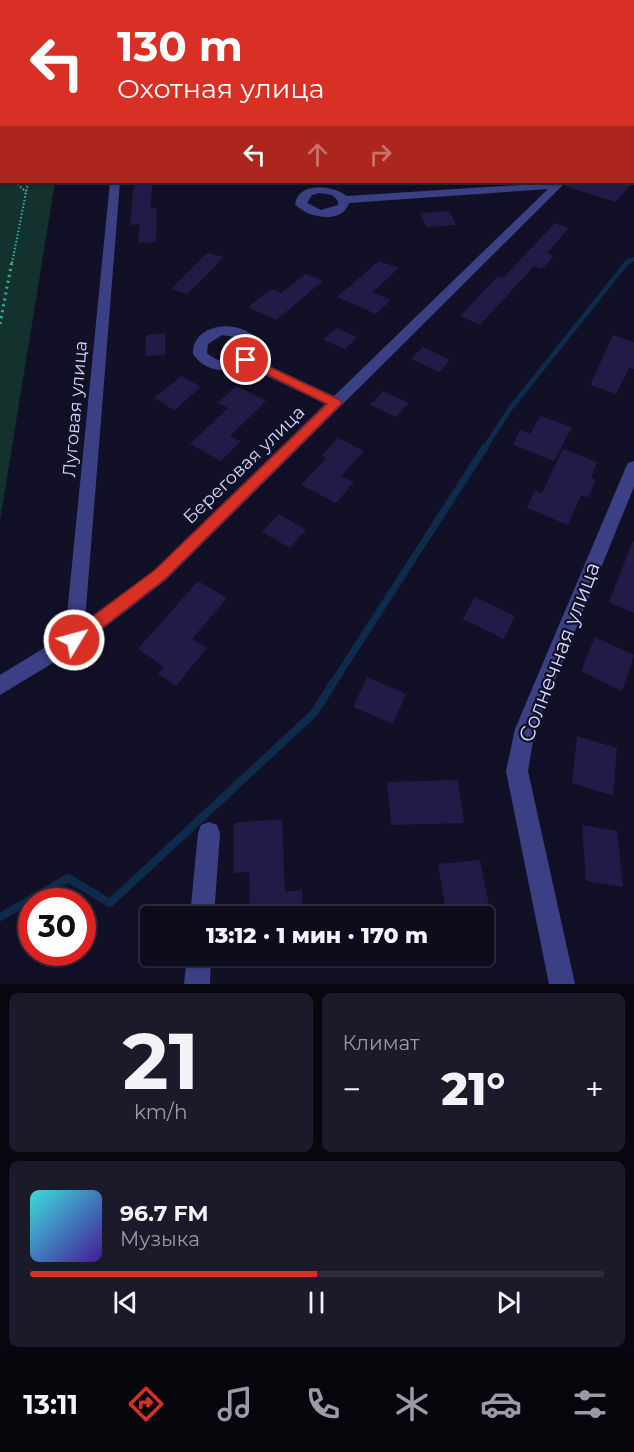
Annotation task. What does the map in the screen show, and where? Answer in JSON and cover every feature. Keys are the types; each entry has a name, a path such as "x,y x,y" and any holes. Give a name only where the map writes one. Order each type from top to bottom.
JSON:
{"street":[{"name":"Луговая улица","path":"74,640 116,183"},
{"name":"Береговая улица","path":"0,686 74,640 160,575 559,183"},
{"path":"344,200 559,183"},
{"path":"246,360 336,403"},
{"name":"Солнечная улица","path":"562,984 517,771 525,729 634,467"},
{"path":"203,906 209,833"},
{"path":"197,984 198,966"}],"path":[{"path":"16,183 26,193"},
{"path":"0,324 28,183"}],"green space":[{"path":"0,183 55,183 0,521"}],"building":[{"path":"134,183 152,183 151,209 157,208 156,242 138,243 140,224 130,225"},
{"path":"567,183 633,183 615,202 565,186"},
{"path":"449,211 456,225 426,227 420,213"},
{"path":"555,223 569,228 547,253 554,256 542,269 534,266 480,325 460,316 498,276 503,278"},
{"path":"207,253 224,257 187,294 171,289"},
{"path":"379,261 399,268 372,292 391,300 376,314 337,297"},
{"path":"306,274 323,281 276,320 248,307 271,289 281,293"},
{"path":"336,328 357,337 345,349 323,339"},
{"path":"165,333 165,355 145,356 146,335"},
{"path":"613,335 634,342 634,369 629,368 616,394 590,385"},
{"path":"423,347 450,360 439,372 411,359"},
{"path":"181,376 201,387 174,410 154,398"},
{"path":"236,386 266,401 230,436 241,441 221,461 190,444 228,408 218,403"},
{"path":"383,391 409,403 396,417 370,405"},
{"path":"540,416 572,427 554,461 513,445 520,430 530,434"},
{"path":"338,438 364,451 341,476 354,482 336,503 301,485 326,458 321,456"},
{"path":"563,449 597,462 591,478 596,480 588,498 581,495 568,525 527,508 535,490 542,493"},
{"path":"279,514 306,530 290,548 262,532"},
{"path":"634,542 634,613 609,602"},
{"path":"198,581 227,598 192,639 207,648 176,686 158,674 164,667 138,649"},
{"path":"475,597 515,616 504,639 463,619"},
{"path":"595,637 634,655 622,691 581,671"},
{"path":"367,677 406,694 393,724 353,707"},
{"path":"577,736 617,748 613,796 572,783"},
{"path":"458,780 464,823 391,825 387,782"},
{"path":"282,819 285,892 302,890 303,906 250,906 249,872 234,873 234,823"},
{"path":"582,825 617,831 623,887 586,881"},
{"path":"480,860 489,906 445,906 438,864"}],"waterway":[{"path":"627,263 634,259"},
{"path":"484,449 510,409 628,261"},
{"path":"332,685 485,447"},
{"path":"0,917 68,878 110,903 314,713 333,683"}],"route":[{"path":"74,640 160,575 336,403 246,360"}]}
